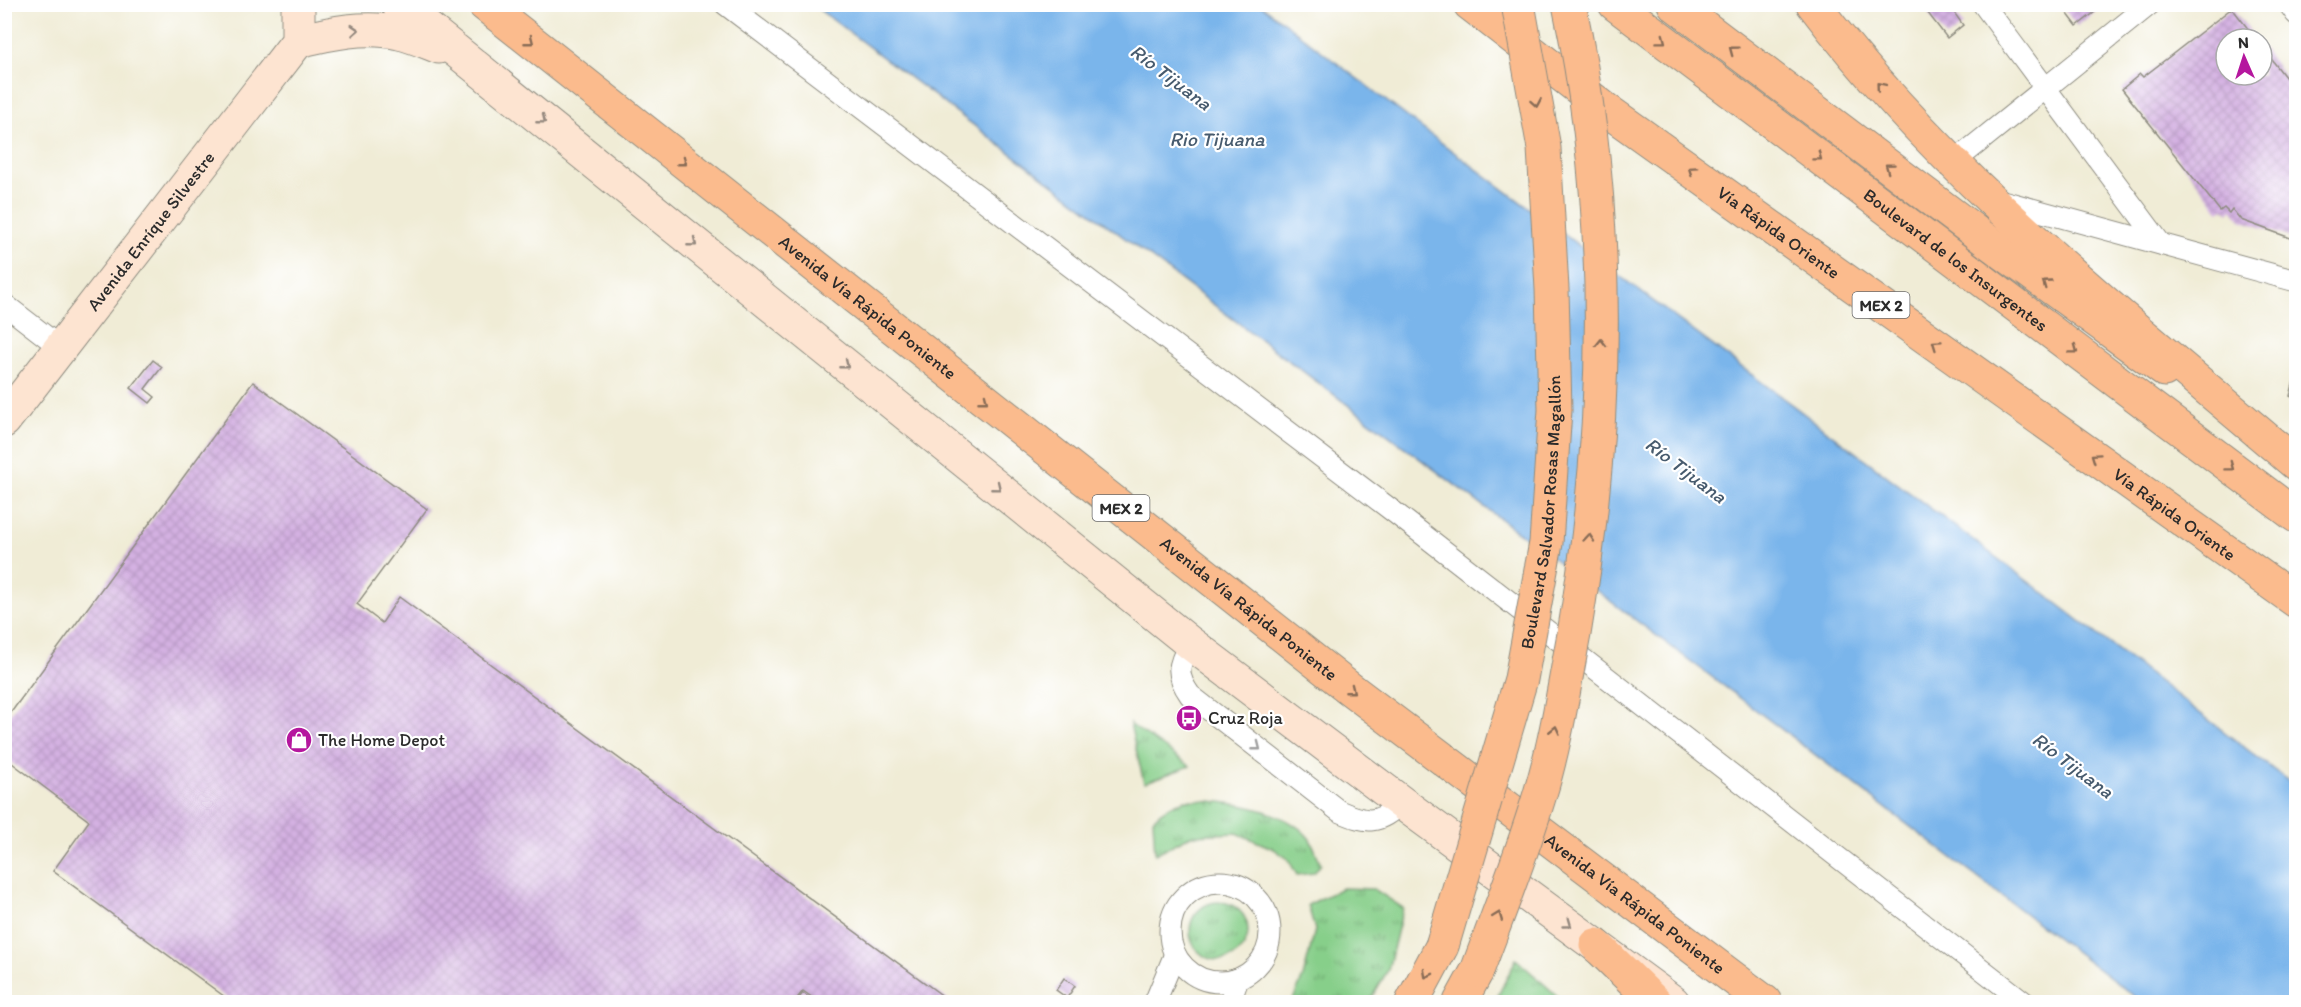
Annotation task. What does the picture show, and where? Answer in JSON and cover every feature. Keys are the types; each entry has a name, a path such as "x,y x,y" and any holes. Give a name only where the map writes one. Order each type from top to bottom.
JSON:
{"main road":[{"path":"298,4 298,41 332,32 378,31 399,33 461,55"},
{"path":"398,4 1190,643 1402,803 1673,1002"},
{"name":"Avenida Vía Rápida Poniente","path":"484,4 1350,688 1765,1002"},
{"name":"Vía Rápida Oriente","path":"1470,4 1608,111 2296,601"},
{"name":"Boulevard Salvador Rosas Magallón","path":"1412,1002 1442,946 1521,679 1546,543 1555,410 1547,195 1544,148 1518,4"},
{"path":"1460,1002 1477,971 1508,890 1541,792 1563,698 1587,554 1599,420 1602,298 1591,142 1569,4"},
{"name":"Boulevard de los Insurgentes","path":"1615,4 2296,516"},
{"name":"Boulevard de los Insurgentes","path":"1674,4 1994,246 2296,465"},
{"path":"1813,4 1897,106 2044,249 2296,465"},
{"name":"Avenida Enríque Silvestre","path":"4,421 298,41"},
{"path":"1596,945 1655,1002"}],"lane":[{"path":"725,4 1394,512 2024,1002"},
{"path":"1983,4 2161,244"},
{"path":"1954,162 2150,4"},
{"path":"1992,199 2296,280"},
{"path":"4,304 61,348"},
{"path":"1190,643 1182,658 1179,672 1183,686 1190,695 1339,811 1368,822 1379,820 1402,803"},
{"path":"1215,882 1246,889 1258,900 1266,913 1270,929 1269,945 1262,959 1252,970 1238,978 1226,982 1213,982 1201,978 1190,972 1175,954 1170,939 1170,923 1176,907 1186,895 1199,886 1215,882"},
{"path":"1155,1002 1175,954"},
{"path":"1230,1002 1238,978"}],"green space":[{"path":"1130,724 1190,766 1144,783"},
{"path":"1186,800 1235,804 1285,819 1309,838 1321,864 1314,873 1297,875 1288,859 1274,849 1237,833 1192,835 1155,854 1153,819 1168,807"},
{"path":"1342,888 1374,889 1403,908 1388,970 1369,1002 1292,1002 1303,977 1315,930 1308,905"},
{"path":"1219,902 1230,904 1243,915 1248,931 1246,942 1235,955 1219,960 1208,958 1195,947 1190,931 1192,920 1203,907"},
{"path":"1516,959 1564,1002 1495,1002"}],"water":[{"name":"Rio Tijuana","path":"813,5 1261,5 1423,129 2037,588 2296,787 2296,1002 2142,1002 1756,710"}],"building":[{"path":"1921,4 1948,4 1963,25 1947,38"},
{"path":"2061,5 2104,5 2077,26"},
{"path":"2232,8 2247,27 2214,27 2214,87 2274,87 2274,63 2296,91 2296,240 2241,220 2232,209 2229,213 2224,208 2220,211 2122,89 2140,74 2143,77"},
{"path":"153,360 162,367 145,389 155,397 150,403 131,388"},
{"path":"2296,373 2296,399 2290,396"},
{"name":"The Home Depot","path":"253,382 427,509 357,604 382,623 399,597 951,1002 819,1002 803,991 794,1002 232,1002 53,871 89,821 4,757 4,722"},
{"path":"1064,978 1075,986 1067,998 1056,990"},
{"path":"803,993 815,1002 796,1002"}],"place":[{"name":"Cruz Roja","path":"1189,718"},
{"name":"The Home Depot","path":"299,740"}],"water label":[{"name":"Río Tijuana","path":"1171,77"},
{"name":"Río Tijuana","path":"1686,470"},
{"name":"Río Tijuana","path":"2073,765"}]}
